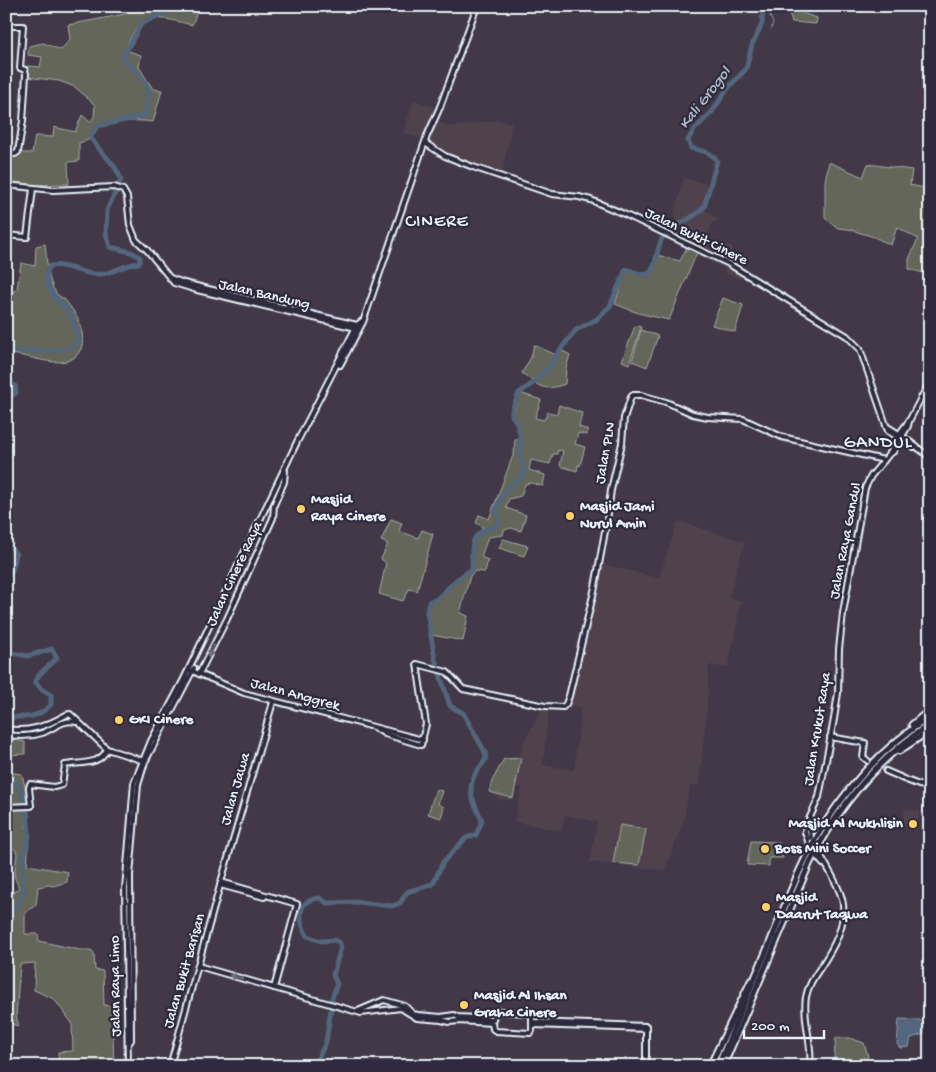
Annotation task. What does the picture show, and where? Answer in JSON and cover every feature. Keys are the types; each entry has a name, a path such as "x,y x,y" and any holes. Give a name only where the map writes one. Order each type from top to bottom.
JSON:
{"highway":[{"path":"718,1066 805,860 823,826 851,787 906,730 930,710"},
{"path":"891,746 930,717"},
{"path":"723,1066 820,843 855,791 889,756 930,724"},
{"path":"889,756 930,730"},
{"path":"710,1066 747,987 761,964"}],"street":[{"name":"Jalan Cinere Raya","path":"200,673 274,518 274,505 284,482 284,475 362,322 477,6"},
{"path":"6,26 23,26 20,68 25,70 26,74 19,150 16,154 6,154"},
{"name":"Jalan Bukit Cinere","path":"426,146 444,156 529,187 553,194 579,197 609,207 729,264 847,336 860,349 886,426 930,457"},
{"name":"Jalan Bandung","path":"6,185 33,189 62,190 114,187 123,190 128,201 130,225 134,237 174,284 357,327"},
{"path":"6,235 26,237 33,189"},
{"name":"Jalan Cinere Raya","path":"191,668 204,636 284,469 357,327 362,321"},
{"name":"Jalan Raya Gandul","path":"840,640 865,488 871,476 890,453 893,452 930,381"},
{"name":"Jalan PLN","path":"422,743 426,724 418,664 447,672 463,689 545,706 563,707 566,704 585,634 599,570 611,490 622,444 624,418 633,395 641,395 666,402 693,414 743,419 782,437 884,460"},
{"name":"Jalan Cinere Raya","path":"204,636 207,634 268,507"},
{"name":"Jalan Krukut Raya","path":"810,840 808,820 819,797 838,693 840,640"},
{"name":"Jalan Anggrek","path":"191,668 208,678 244,693 422,743"},
{"name":"Jalan Raya Limo","path":"128,1066 128,1044 131,1040 128,923 138,785 144,761 191,668"},
{"name":"Jalan Jawa","path":"220,884 273,702"},
{"path":"6,729 30,730 40,728 70,714 76,722 107,749 144,761"},
{"path":"6,735 30,736 71,720 76,722"},
{"path":"830,737 865,743 863,757 868,760"},
{"path":"6,807 29,806 31,804 30,784 54,787 62,785 65,765 93,761 103,756 107,749"},
{"path":"886,771 918,785 930,787"},
{"path":"810,1066 811,1051 805,1014 806,999 815,973 828,956 839,934 842,916 842,899 834,879 819,856"},
{"path":"220,884 297,905 274,988"},
{"name":"Jalan Bukit Barisan","path":"170,1066 220,884"},
{"path":"198,966 358,1012 404,1008 413,1017 441,1018 447,1015 456,1015 458,1019"},
{"path":"358,1012 384,1000 405,1006 418,1016 441,1018 450,1022 458,1019 492,1021"},
{"path":"495,1011 532,1014 532,1024 532,1031 530,1033 496,1031 492,1028 495,1011"},
{"path":"532,1024 646,1027 646,1066"}],"shaded area":[{"path":"414,100 437,108 426,140 403,133"},
{"path":"498,120 512,123 502,175 448,155 429,143 437,122 452,127"},
{"path":"684,178 707,184 702,207 719,220 712,223 706,239 720,246 722,242 733,248 729,263 744,272 740,279 724,273 725,268 696,256 698,250 667,234 670,228 678,221 674,214"},
{"path":"678,521 745,542 729,598 741,601 728,668 709,665 707,711 699,783 696,786 690,786 683,823 665,870 590,862 597,822 565,815 562,831 514,822 522,787 514,787 512,799 502,801 491,793 502,762 521,754 522,746 532,726 544,708 549,709 543,765 574,770 581,708 568,706 587,641 603,564 659,578"},
{"path":"252,541 260,545 235,598 227,593"},
{"path":"905,809 920,812 916,829 902,826"}],"green space":[{"path":"146,6 168,6 197,12 192,25 162,19 147,20 141,23 125,50 141,55 139,67 153,89 162,90 153,122 126,122 99,127 91,139 79,143 79,161 68,162 69,184 31,185 6,181 6,153 32,153 35,136 53,137 54,127 75,132 82,115 90,122 94,117 95,105 75,87 59,81 27,77 27,66 40,67 42,57 28,55 29,46 43,43 61,50 70,39 68,25 125,14"},
{"path":"787,6 804,6 802,13 817,18 816,24 792,22"},
{"path":"829,162 863,177 868,164 912,170 910,185 925,188 930,197 930,275 909,269 909,259 918,239 897,227 891,245 874,237 838,228 825,218 825,181"},
{"path":"45,244 48,269 53,288 74,312 81,328 82,343 80,350 76,356 60,362 6,354 6,295 17,289 21,263 35,266 36,246"},
{"path":"688,245 698,250 669,320 638,313 615,304 626,269 641,274 649,274 654,268 657,255 680,261"},
{"path":"723,298 743,305 735,332 712,325"},
{"path":"635,326 641,327 629,364 622,361"},
{"path":"641,330 658,336 647,367 632,361"},
{"path":"534,345 556,355 561,350 570,355 566,368 565,384 552,388 542,387 522,373 531,357"},
{"path":"520,393 541,400 535,418 544,420 548,412 557,414 559,405 582,413 579,427 588,430 587,435 578,433 575,444 585,447 580,466 578,465 577,471 560,466 563,451 558,450 557,454 553,454 550,464 531,460 529,470 545,475 543,486 531,483 525,484 521,496 509,499 506,508 526,515 521,531 511,528 504,530 503,535 488,537 481,557 488,560 485,572 475,571 470,576 460,613 468,616 463,641 432,635 428,603 436,600 472,568 473,546 483,527 476,523 479,515 489,519 514,453 515,439 521,439 520,430 513,415"},
{"path":"391,519 402,523 399,531 418,538 422,530 433,534 417,591 409,589 403,601 379,594 386,563 381,559 388,544 381,541"},
{"path":"503,539 528,546 524,556 499,548"},
{"path":"6,738 25,742 25,754 6,755"},
{"path":"521,758 513,798 489,792 492,781 504,759"},
{"path":"6,772 22,774 27,795 26,828 30,830 27,865 68,872 67,882 53,886 38,887 36,905 25,913 25,934 38,934 39,941 80,950 91,950 94,953 95,970 103,971 104,1005 112,1006 114,1066 59,1066 58,1052 73,1051 72,1023 54,999 34,990 35,963 20,964 16,1016 19,1026 6,1023 6,897 19,888 14,876 17,854 15,849 6,844"},
{"path":"436,789 442,791 438,804 444,807 441,818 428,814"},
{"path":"620,825 646,829 639,865 613,863"},
{"name":"Boss Mini Soccer","path":"751,841 779,842 783,858 769,858 769,866 747,865"},
{"path":"836,1038 850,1038 864,1043 868,1056 863,1066 833,1066"}],"water":[{"path":"899,1019 920,1020 924,1024 924,1034 911,1038 909,1047 900,1048 897,1044"}],"waterway":[{"path":"6,350 41,351 68,349 80,340 69,310 56,299 48,287 46,273 50,266 63,266 88,273 101,274 139,263 140,257 131,252 110,247 106,233 107,210 121,180 115,167 90,136 98,126 144,116 148,89 143,79 123,57 141,24 176,6"},
{"name":"Kali Grogol","path":"520,452 520,434 516,421 512,416 512,410 519,393 536,381 549,368 557,354 576,330 597,319 610,306 626,269 641,274 649,274 665,234 704,207 717,161 709,153 691,148 688,140 694,130 712,112 728,88 746,69 752,45 762,24 763,6"},
{"path":"771,29 773,23 770,16 772,6"},
{"path":"6,379 15,386 16,393 6,399"},
{"name":"Kali Grogol","path":"331,1001 337,984 333,975 341,947 339,942 335,940 321,941 307,936 301,917 303,906 307,902 320,898 327,903 359,902 392,906 400,903 407,892 433,884 443,862 466,838 476,835 482,821 473,799 471,788 474,776 486,759 485,752 463,713 450,706 435,659 427,612 430,601 436,600 456,580 472,569 472,549 477,535 499,524 500,519 496,512 500,500 506,490 524,473 520,454"},
{"path":"6,542 16,554 12,571 6,578"},
{"path":"6,652 28,656 52,649 57,658 35,681 42,690 51,695 51,705 35,715 6,719"},
{"path":"6,775 21,789 27,808 29,834 23,860 24,890 20,902 6,917"},
{"name":"Kali Grogol","path":"314,1066 326,1042 331,1008"}],"tunnel":[{"path":"868,761 886,771"}],"place":[{"name":"Masjid Raya Cinere","path":"301,509"},
{"name":"Masjid Jami Nurul Amin","path":"570,516"},
{"name":"GKI Cinere","path":"119,720"},
{"name":"Masjid Al Mukhlisin","path":"913,824"},
{"name":"Boss Mini Soccer","path":"765,849"},
{"name":"Masjid Daarut Taqwa","path":"766,907"},
{"name":"Masjid Al Ihsan Graha Cinere","path":"464,1005"}],"district":[{"name":"CINERE","path":"437,222"},
{"name":"GANDUL","path":"878,443"}]}
